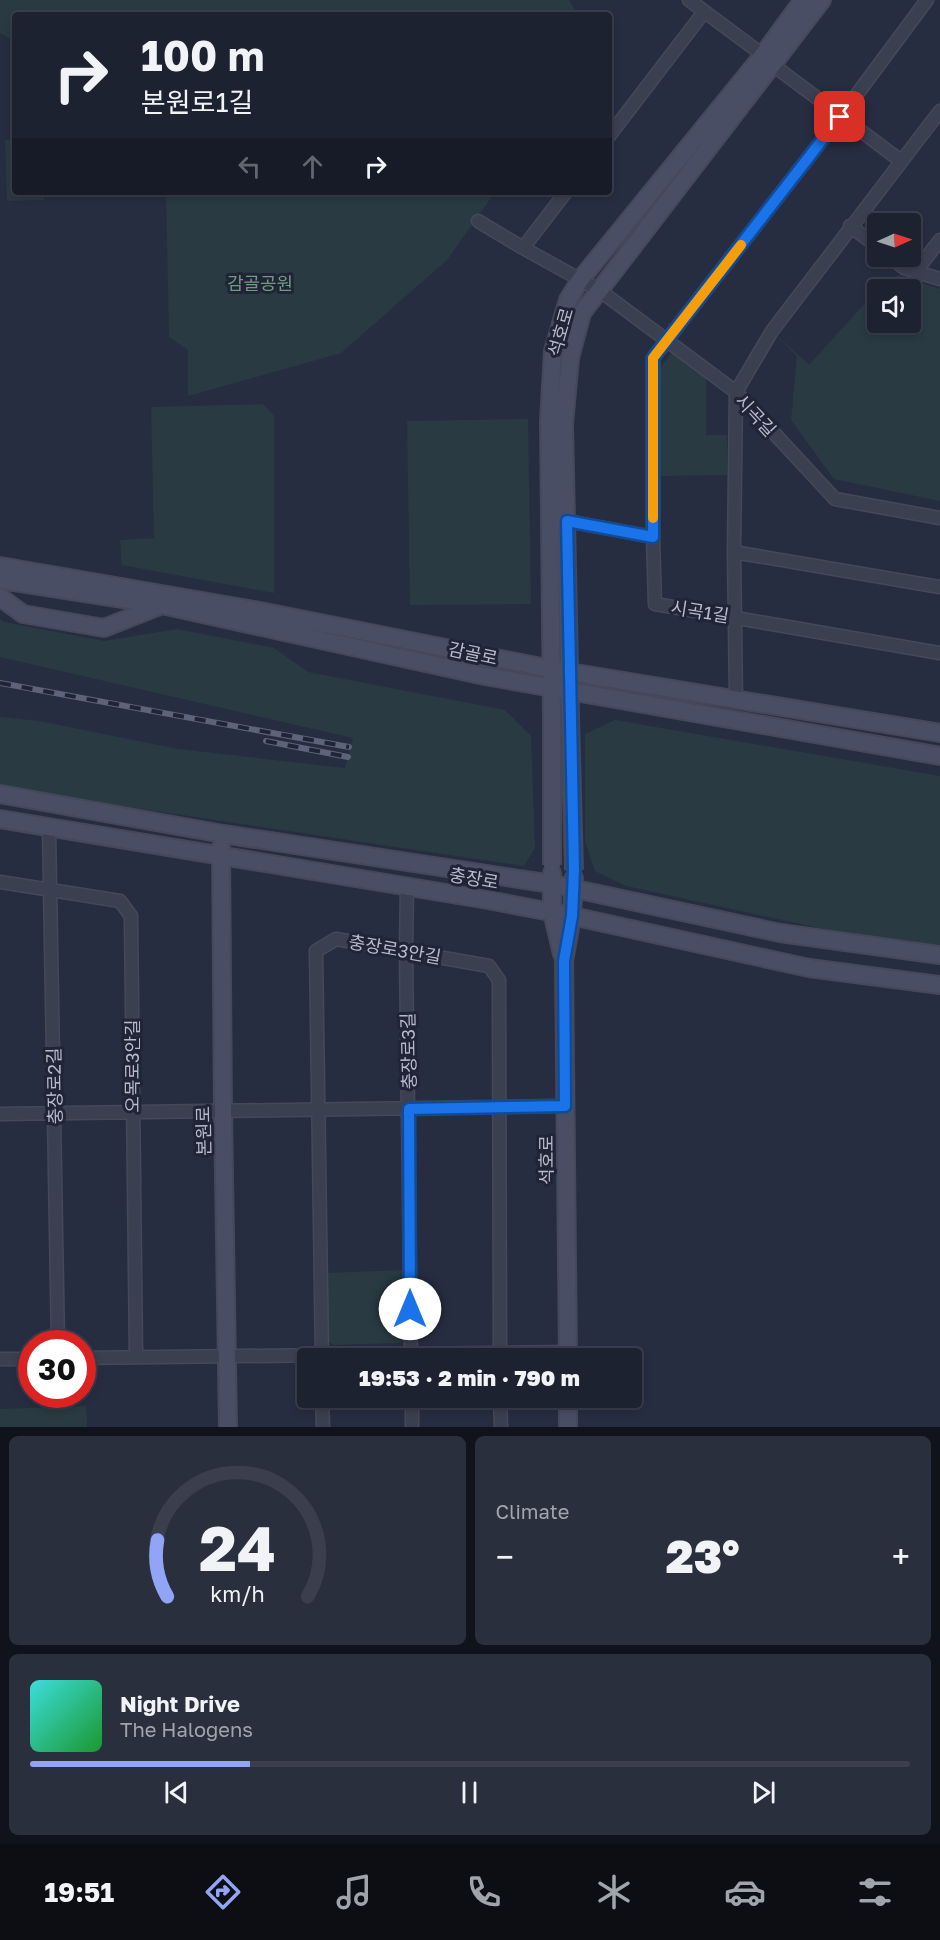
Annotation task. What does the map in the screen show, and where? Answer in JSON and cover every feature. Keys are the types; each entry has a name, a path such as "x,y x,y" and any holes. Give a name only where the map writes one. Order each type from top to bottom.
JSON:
{"main road":[{"name":"석호로","path":"568,1348 564,961 572,916 574,870 564,424 570,358 582,313 768,60 803,0"},
{"name":"석호로","path":"564,961 552,912 549,421 552,351 568,300 580,280 822,0"},
{"name":"감골로","path":"0,566 260,611 551,669 940,733"},
{"name":"감골로","path":"0,580 162,605 486,676 940,756"},
{"path":"0,597 23,614 104,628 162,605"},
{"name":"충장로","path":"0,794 224,834 552,884 780,933 940,955"},
{"name":"충장로","path":"0,819 552,912 809,968 940,985"},
{"name":"본원로","path":"224,834 220,855 228,1427"},
{"path":"568,1408 568,1427"}],"street":[{"path":"689,0 901,162"},
{"name":"시곡1길","path":"927,0 840,117 653,358 653,537 655,604 940,653"},
{"path":"612,132 704,12"},
{"path":"736,699 734,552 736,392 772,332 850,226 940,111"},
{"path":"523,248 564,195"},
{"name":"시곡길","path":"478,221 599,290 736,392 835,499 940,518"},
{"path":"850,226 867,239"},
{"path":"916,272 940,240"},
{"path":"904,267 940,279"},
{"path":"567,521 653,537"},
{"path":"734,552 940,587"},
{"name":"충장로2길","path":"50,828 58,1330"},
{"name":"오목로3안길","path":"0,882 120,901 131,916 136,1357"},
{"name":"충장로3길","path":"407,886 411,1348"},
{"name":"충장로3안길","path":"322,1348 316,951 336,939 489,966 499,980 500,1348"},
{"path":"0,1114 565,1106"},
{"path":"96,1358 297,1357"},
{"path":"0,1359 18,1359"},
{"path":"322,1408 322,1427"},
{"path":"411,1408 412,1427"},
{"path":"500,1408 501,1427"}],"green space":[{"path":"0,0 569,0 576,12 12,12 12,39 0,33"},
{"path":"5,140 12,140 12,195 44,195 44,200 7,201"},
{"name":"감골공원","path":"166,195 493,195 447,260 341,353 188,396 188,350 169,337"},
{"path":"898,275 910,279 892,279"},
{"path":"921,283 940,289 940,501 834,479 791,420 797,356 772,331 809,365 867,301 867,333 921,333"},
{"path":"673,351 706,378 706,435 727,435 727,475 661,476 660,368"},
{"path":"263,404 274,416 274,593 122,565 120,540 154,538 151,407"},
{"path":"528,419 531,604 410,605 407,421"},
{"path":"0,619 4,622 104,641 177,629 274,648 308,672 505,710 531,736 535,848 524,866 0,788 0,717 39,721 178,749 345,768 353,738 0,657"},
{"path":"615,720 940,776 940,947 875,940 626,886 595,871 585,841 585,734"},
{"path":"402,1270 404,1338 400,1343 333,1345 328,1340 326,1273"},
{"path":"86,1408 87,1427 0,1427 0,1409"}],"railway":[{"path":"0,683 349,747"},
{"path":"266,741 348,757"}],"slow traffic":[{"path":"653,518 653,358 741,245"}],"route":[{"path":"410,1309 409,1109 565,1106 564,961 572,916 574,870 567,521 653,537 653,358 840,117"}]}
